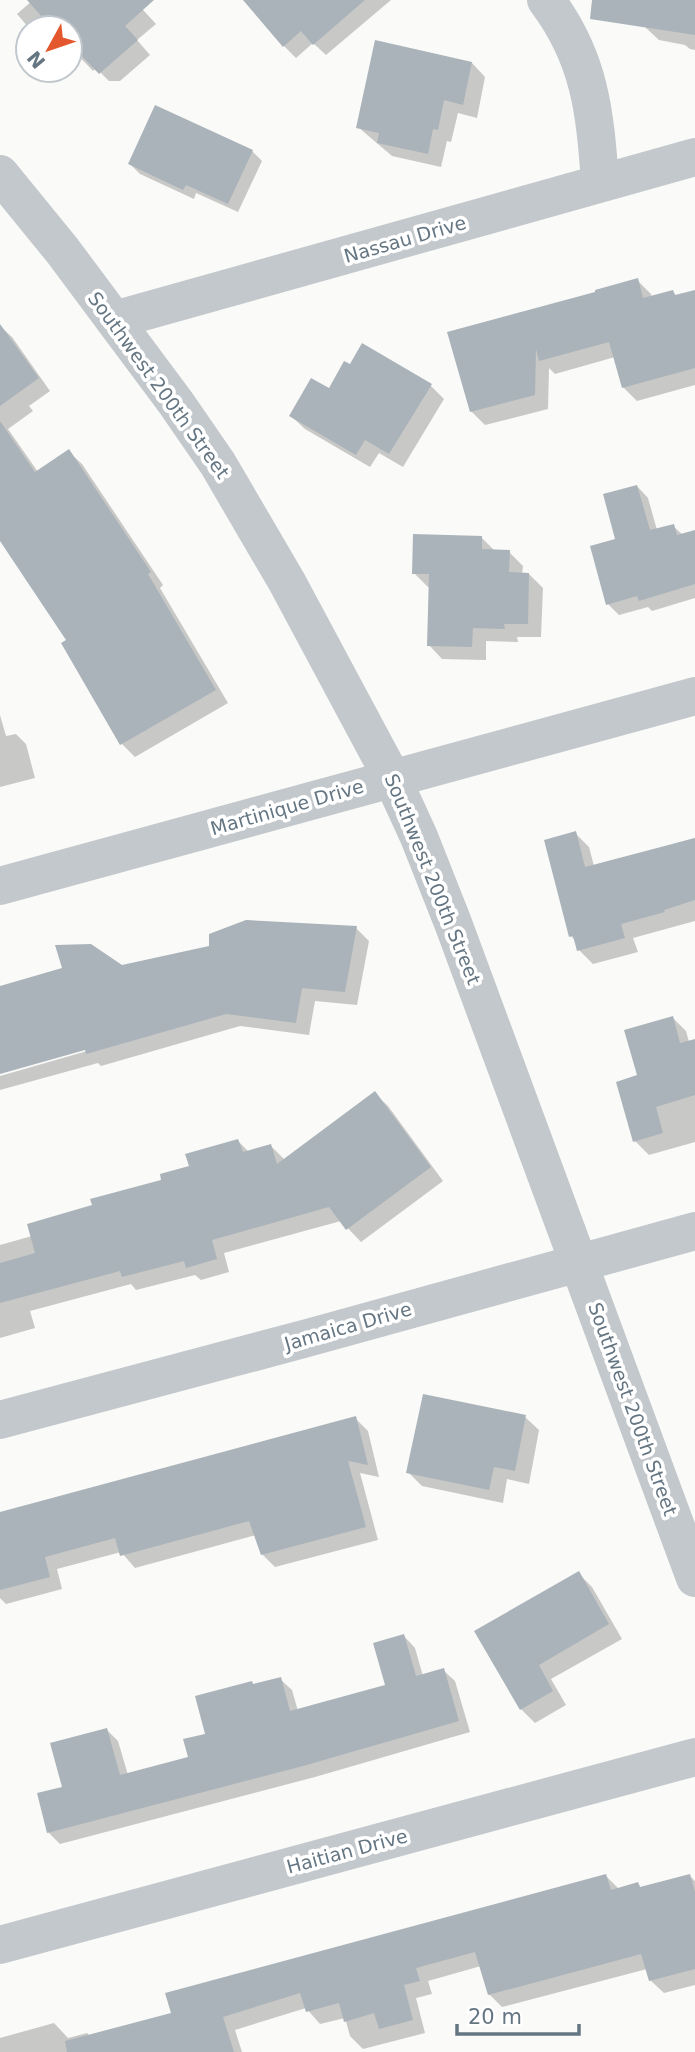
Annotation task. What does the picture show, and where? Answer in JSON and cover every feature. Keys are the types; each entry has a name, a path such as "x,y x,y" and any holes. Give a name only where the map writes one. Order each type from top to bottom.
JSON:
{"street":[{"path":"546,0 564,27 584,71 595,117 600,182"},
{"name":"Nassau Drive","path":"114,320 695,157"},
{"name":"Southwest 200th Street","path":"2,180 62,250 218,464 287,582 392,778 453,923 695,1578"},
{"name":"Martinique Drive","path":"0,886 695,696"},
{"name":"Jamaica Drive","path":"0,1420 695,1231"},
{"name":"Haitian Drive","path":"0,1945 695,1758"}],"building":[{"path":"27,0 154,0 125,26 138,40 99,74 84,58 84,14 40,14"},
{"path":"243,0 365,0 313,45 301,31 283,47"},
{"path":"592,0 695,0 695,35 590,19"},
{"path":"375,40 472,62 463,105 444,100 438,130 433,129 428,154 377,143 379,133 356,128"},
{"path":"155,105 253,150 228,204 186,185 183,190 128,164"},
{"path":"638,278 643,298 673,290 675,295 695,290 695,368 622,388 609,342 539,361 536,349 535,395 470,412 447,332"},
{"path":"0,324 39,378 0,406"},
{"path":"362,343 432,384 389,454 365,440 356,455 289,416 311,378 329,388 344,361 350,364"},
{"path":"0,421 35,472 69,449 151,572 148,574 216,690 120,745 61,643 66,640 0,541"},
{"path":"637,485 650,530 674,524 677,535 695,530 695,584 639,601 637,596 606,605 590,546 615,539 603,494"},
{"path":"413,534 482,536 482,549 510,550 509,572 529,573 528,624 504,624 505,629 473,628 472,647 427,646 429,574 412,574"},
{"path":"576,831 585,867 695,838 695,900 664,910 665,912 621,924 625,938 577,951 573,936 569,937 544,840"},
{"path":"246,920 357,926 345,992 302,988 296,1023 226,1014 86,1054 85,1050 0,1074 0,986 62,968 55,945 91,944 122,965 209,946 209,934"},
{"path":"673,1016 680,1043 695,1039 695,1095 656,1107 663,1133 633,1142 616,1082 637,1075 624,1030"},
{"path":"375,1091 431,1167 346,1230 329,1207 212,1240 217,1259 186,1268 184,1261 122,1277 120,1271 0,1303 0,1263 35,1253 27,1224 92,1205 90,1199 161,1180 160,1174 189,1166 185,1154 238,1139 243,1152 271,1144 277,1164"},
{"path":"423,1394 526,1415 515,1471 494,1467 489,1490 406,1473"},
{"path":"356,1416 368,1465 348,1461 366,1527 261,1555 249,1521 120,1556 115,1538 45,1557 50,1577 0,1590 0,1512"},
{"path":"579,1571 609,1624 539,1665 553,1691 520,1710 474,1631"},
{"path":"404,1634 416,1676 444,1668 459,1721 303,1766 47,1833 37,1793 62,1787 50,1743 107,1728 120,1775 188,1757 183,1739 205,1734 195,1696 252,1681 253,1684 281,1677 290,1711 385,1685 373,1643"},
{"path":"606,1874 611,1890 638,1882 640,1887 690,1874 695,1892 695,1969 649,1981 641,1954 488,1995 475,1952 416,1968 420,1981 404,1985 413,2020 379,2029 374,2013 344,2022 339,2003 306,2012 300,1993 223,2017 234,2052 67,2052 65,2041 171,2013 165,1993"}]}
